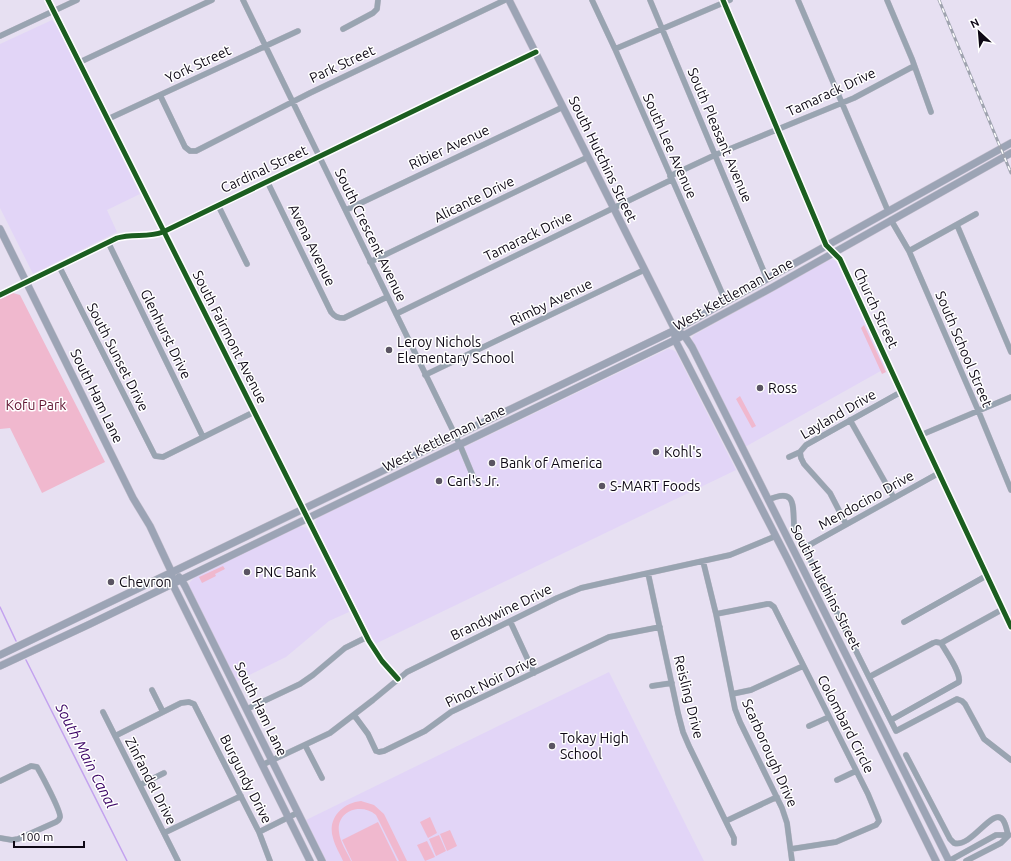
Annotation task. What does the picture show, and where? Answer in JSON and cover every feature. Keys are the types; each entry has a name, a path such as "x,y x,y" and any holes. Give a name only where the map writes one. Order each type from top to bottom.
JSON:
{"main road":[{"name":"South Hutchins Street","path":"509,0 675,330 675,340 776,536 936,861"},
{"name":"West Kettleman Lane","path":"0,655 675,330 1011,143"},
{"name":"West Kettleman Lane","path":"0,666 675,340 759,295 1011,153"},
{"name":"South Ham Lane","path":"0,230 133,498 150,526 172,573 172,583 310,861"},
{"name":"South Hutchins Street","path":"675,330 684,335 692,347 949,861"},
{"path":"576,388 589,371"},
{"path":"711,410 720,413 728,420"},
{"name":"South Ham Lane","path":"172,573 181,579 322,861"}],"street":[{"name":"South Fairmont Avenue","path":"48,0 163,232 367,636 382,661 398,679"},
{"path":"0,36 77,0"},
{"path":"80,62 212,0"},
{"name":"South Crescent Avenue","path":"243,0 460,445 475,481"},
{"path":"343,29 373,13 377,9 378,0"},
{"name":"Park Street","path":"160,95 185,147 190,151 196,151 293,101 505,0"},
{"name":"South Lee Avenue","path":"592,0 726,302"},
{"name":"South Pleasant Avenue","path":"650,0 767,279"},
{"path":"614,49 723,1 730,0"},
{"path":"798,0 888,211"},
{"path":"887,0 931,112"},
{"name":"Church Street","path":"723,1 826,245 840,259 1011,627"},
{"name":"York Street","path":"108,119 298,31"},
{"name":"Cardinal Street","path":"0,295 108,242 124,236 156,235 163,232 536,52"},
{"name":"Tamarack Drive","path":"396,314 614,208 715,155 854,98 914,66"},
{"name":"Ribier Avenue","path":"346,210 563,106"},
{"name":"Alicante Drive","path":"370,262 588,157"},
{"name":"Avena Avenue","path":"267,181 331,312 338,318 344,318 387,297"},
{"path":"218,205 246,264"},
{"path":"909,251 976,214"},
{"name":"South School Street","path":"891,220 909,251 1011,490"},
{"path":"957,225 1011,352"},
{"name":"Glenhurst Drive","path":"108,242 204,437"},
{"name":"South Sunset Drive","path":"58,266 153,455 157,458 163,457 204,437"},
{"name":"Rimby Avenue","path":"425,375 644,270"},
{"name":"Layland Drive","path":"789,457 800,452 806,445 901,392"},
{"path":"921,435 1011,397"},
{"path":"204,437 254,412"},
{"path":"850,420 894,498"},
{"path":"800,452 804,464 830,493 846,524"},
{"name":"Mendocino Drive","path":"804,548 939,473"},
{"path":"768,500 783,495 788,496 791,500 794,527 896,731 957,699 965,704 984,738 1011,760"},
{"name":"Brandywine Drive","path":"262,765 330,733 407,672 550,601 581,588 730,555 776,536"},
{"name":"Scarborough Drive","path":"703,561 716,614 732,694 740,722 777,797 787,823 792,861"},
{"name":"Reisling Drive","path":"648,573 683,732 734,838 734,843"},
{"path":"904,622 986,576"},
{"name":"Colombard Circle","path":"716,614 766,604 770,604 774,607 856,771 879,821 876,825 836,842 791,849"},
{"path":"869,677 933,642 941,643 1003,609"},
{"path":"510,621 534,673"},
{"name":"Pinot Noir Drive","path":"354,715 368,734 376,751 379,752 425,731 451,712 609,637 660,627"},
{"path":"247,709 300,684 346,648 367,636"},
{"path":"891,720 959,682 960,679 957,671 941,643"},
{"path":"732,694 751,690 803,666"},
{"path":"652,686 672,683"},
{"path":"115,736 163,712 152,690"},
{"name":"Burgundy Drive","path":"163,712 181,703 189,702 194,704 259,832 270,861"},
{"name":"Zinfandel Drive","path":"103,712 178,861"},
{"path":"810,726 829,717"},
{"path":"305,744 322,778"},
{"path":"906,754 950,839 954,843 962,843 967,841 988,821 997,817 1001,818 1005,822 1010,835"},
{"path":"0,781 31,766 37,767 58,808 60,816 56,822 18,839 12,840 0,838"},
{"path":"837,780 856,771"},
{"path":"140,785 164,773"},
{"path":"164,833 241,796"},
{"path":"726,821 777,797"},
{"path":"259,832 298,813"},
{"path":"949,861 996,835 1010,835"},
{"path":"966,861 1001,842 1010,835"}],"shaded area":[{"path":"52,20 57,26 140,194 107,210 117,232 33,274 0,208 0,44"},
{"path":"833,259 838,263 886,368 745,447 692,341 692,338 694,335"},
{"path":"668,349 676,352 736,470 375,644 316,527 315,522 317,518"},
{"path":"300,526 307,528 335,583 339,581 352,606 348,608 349,612 329,621 286,657 235,682 189,587 190,582 195,577"},
{"name":"Tokay High School","path":"609,672 704,861 326,861 306,820"}],"green space":[{"name":"Kofu Park","path":"13,293 20,295 105,462 42,493 10,428 0,429 0,299"},
{"path":"864,325 886,372 882,374 861,328"},
{"path":"740,396 756,426 752,428 736,399"},
{"path":"223,566 225,569 215,574 216,576 202,583 199,577"},
{"path":"361,801 374,805 384,814 407,861 399,861 376,815 370,811 357,809 345,814 339,825 341,839 351,861 343,861 334,841 332,824 334,818 342,809 354,802"},
{"path":"430,817 437,833 428,838 420,822"},
{"path":"378,822 397,861 352,861 342,840"},
{"path":"450,830 457,846 447,851 440,834"},
{"path":"439,835 446,851 436,856 429,839"},
{"path":"427,841 435,857 425,861 417,845"}],"waterway":[{"path":"0,607 16,641"},
{"name":"South Main Canal","path":"26,660 127,861"}],"railway":[{"path":"939,0 1011,173"}],"cycle path":[{"path":"48,0 369,641 382,661 398,679"},
{"path":"723,0 826,245 840,259 1011,627"},
{"path":"0,295 117,238 152,235 163,232 536,52"}],"place":[{"name":"Leroy Nichols Elementary School","path":"389,350"},
{"name":"Ross","path":"760,388"},
{"name":"Kohl's","path":"656,452"},
{"name":"Bank of America","path":"492,463"},
{"name":"Carl's Jr.","path":"439,481"},
{"name":"S-MART Foods","path":"602,486"},
{"name":"PNC Bank","path":"247,572"},
{"name":"Chevron","path":"111,582"},
{"name":"Tokay High School","path":"552,746"}]}
